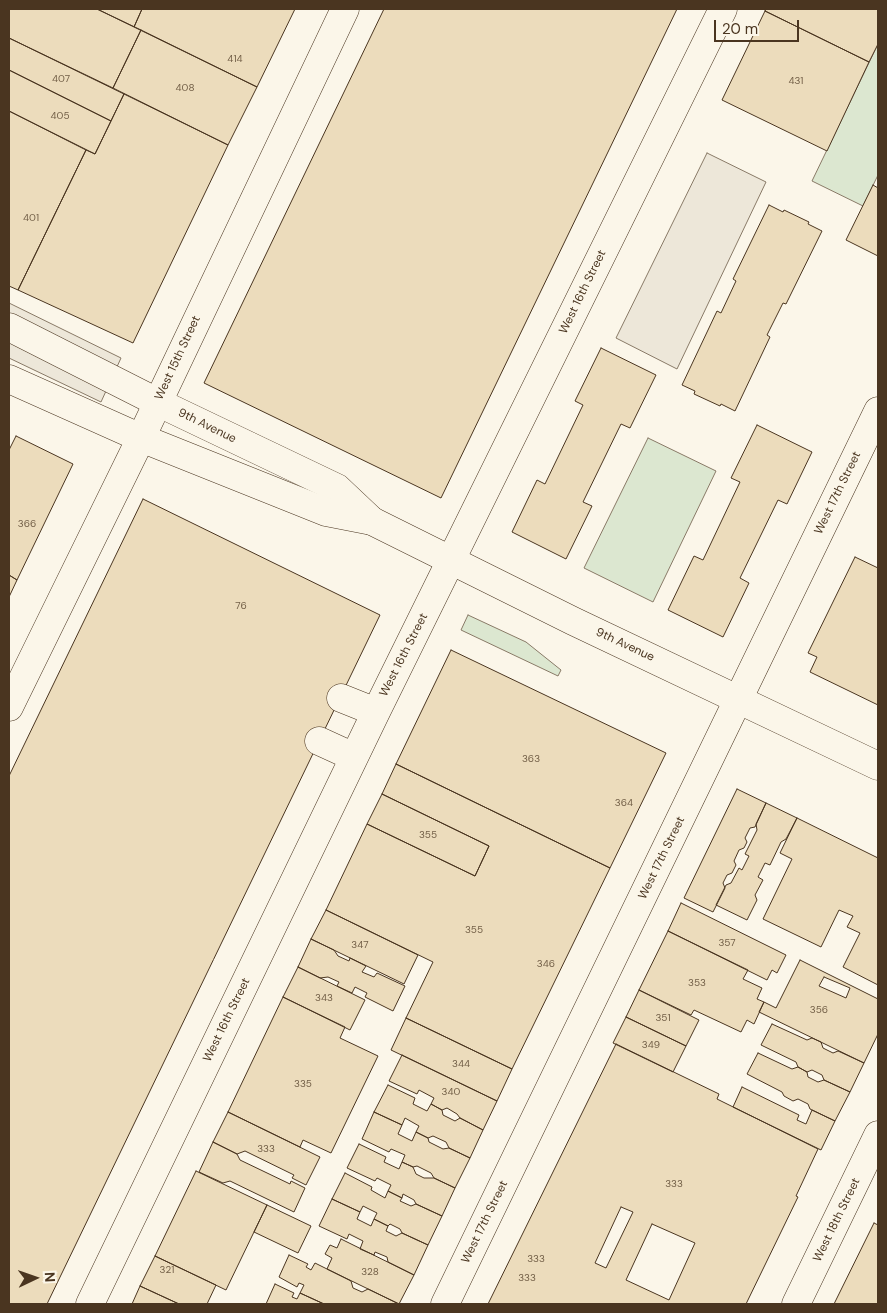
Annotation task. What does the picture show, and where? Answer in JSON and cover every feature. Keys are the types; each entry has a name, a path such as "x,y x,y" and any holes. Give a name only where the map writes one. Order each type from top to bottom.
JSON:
{"street":[{"name":"West 15th Street","path":"9,707 141,438 345,9"},
{"name":"West 16th Street","path":"90,1304 354,757 722,9"},
{"name":"9th Avenue","path":"9,327 157,402 337,488 372,521"},
{"name":"9th Avenue","path":"9,378 141,438 326,512 372,521 738,700 878,766"},
{"name":"West 17th Street","path":"445,1304 878,411"},
{"path":"341,698 376,712"},
{"path":"319,741 354,757"},
{"name":"West 18th Street","path":"796,1304 878,1135"}],"green space":[{"path":"878,44 878,175 863,206 812,181"},
{"path":"648,438 716,471 653,602 584,568"},
{"path":"468,615 526,642 561,670 558,676 461,630"}],"shaded area":[{"path":"707,153 766,182 677,369 616,338"},
{"path":"9,303 121,358 101,402 9,358"}],"building":[{"path":"9,9 97,9 141,30 113,88 9,38"},
{"path":"97,9 142,9 134,27"},
{"path":"142,9 295,9 257,87 134,27"},
{"path":"384,9 677,9 441,498 204,383"},
{"path":"766,9 878,9 878,44 869,62 765,11"},
{"path":"765,11 869,62 827,151 722,100"},
{"path":"141,30 257,87 228,145 113,88"},
{"path":"9,38 124,94 111,121 9,70"},
{"path":"9,70 111,121 95,154 9,111"},
{"path":"124,94 228,145 133,343 18,290 86,150 95,154"},
{"path":"9,111 86,150 18,290 9,286"},
{"path":"873,185 878,188 878,256 846,240"},
{"path":"769,205 809,222 808,224 822,231 786,304 783,303 767,335 770,337 735,411 694,394 695,391 682,385 717,311 721,313 736,281 733,279"},
{"path":"601,348 656,375 630,428 621,424 583,502 592,506 566,559 512,532 537,480 545,484 583,405 575,401"},
{"path":"757,425 812,452 787,504 778,500 740,578 749,583 723,637 668,610 694,556 703,560 740,482 731,478"},
{"path":"16,436 73,464 17,580 9,575 9,450"},
{"path":"143,499 380,615 47,1304 9,1304 9,776"},
{"path":"855,557 878,568 878,705 810,672 817,657 808,653"},
{"path":"9,575 17,580 9,597"},
{"path":"451,650 666,753 610,868 396,764"},
{"path":"396,764 610,868 512,1069 406,1018 433,962 326,910 367,824 475,876 489,846 382,794"},
{"path":"737,789 766,803 755,827 750,828 745,838 747,842 744,848 739,850 734,861 736,865 723,883 725,888 713,912 684,898"},
{"path":"382,794 489,846 475,876 367,824"},
{"path":"766,803 797,818 786,839 781,842 770,865 765,863 758,877 763,880 755,895 757,900 747,920 716,905 726,885 731,883 739,868 742,870 749,856 745,854 757,830 756,824"},
{"path":"797,818 878,858 878,985 843,967 860,933 847,927 853,916 839,910 821,947 763,919 792,859 780,853"},
{"path":"681,903 786,955 777,973 772,970 767,980 668,931"},
{"path":"326,910 418,955 404,984 311,939"},
{"path":"668,931 748,970 743,979 762,988 757,999 764,1002 754,1024 747,1020 741,1032 694,1010 691,1015 639,990"},
{"path":"311,939 334,950 338,956 349,961 350,958 366,966 362,972 374,977 377,973 405,986 393,1011 365,997 367,993 355,987 352,993 337,986 339,982 328,977 320,978 298,967"},
{"path":"800,960 878,999 878,1034 864,1063 759,1012 764,1002 776,1008"},
{"path":"298,967 365,1000 350,1030 283,997"},
{"path":"824,977 850,988 846,998 819,986"},
{"path":"639,990 699,1020 686,1046 626,1017"},
{"path":"283,997 345,1027 340,1038 378,1056 331,1153 303,1140 300,1147 228,1112"},
{"path":"626,1017 686,1046 673,1072 613,1043"},
{"path":"406,1018 512,1069 497,1101 391,1050"},
{"path":"772,1024 807,1040 812,1038 821,1042 823,1048 833,1053 838,1051 864,1063 850,1092 824,1080 822,1075 812,1070 807,1072 798,1067 796,1062 761,1045"},
{"path":"616,1044 719,1094 717,1099 818,1149 796,1196 798,1197 746,1304 488,1304","holes":["621,1207 633,1212 606,1268 595,1263","652,1224 695,1243 669,1300 626,1280"]},
{"path":"758,1053 792,1069 798,1067 807,1072 808,1077 818,1082 824,1080 850,1092 835,1121 810,1109 808,1104 798,1099 793,1101 784,1096 782,1092 747,1074"},
{"path":"402,1055 497,1101 483,1130 460,1118 447,1108 442,1110 431,1104 434,1098 419,1090 417,1094 389,1081"},
{"path":"388,1085 415,1098 413,1104 427,1111 431,1104 442,1110 443,1115 455,1121 460,1118 483,1130 470,1158 449,1148 446,1142 433,1136 428,1138 416,1132 419,1126 405,1118 402,1125 374,1112"},
{"path":"742,1087 799,1115 797,1120 806,1124 812,1110 835,1121 821,1150 733,1107"},
{"path":"228,1112 320,1157 306,1185 292,1178 294,1175 245,1151 237,1154 213,1142"},
{"path":"374,1112 402,1125 398,1134 412,1141 416,1132 428,1138 429,1142 443,1149 449,1148 470,1158 455,1188 434,1178 431,1173 417,1166 413,1167 402,1162 405,1155 391,1149 389,1152 362,1139"},
{"path":"213,1142 237,1154 240,1160 290,1184 291,1181 305,1188 294,1212 230,1181 223,1183 199,1172"},
{"path":"359,1144 386,1157 384,1162 399,1169 402,1162 413,1167 416,1174 424,1178 434,1178 455,1188 442,1216 416,1204 414,1200 403,1194 402,1198 388,1191 391,1185 377,1178 375,1181 347,1168"},
{"path":"196,1171 267,1205 226,1290 155,1256"},
{"path":"345,1173 372,1187 371,1190 385,1198 388,1191 402,1198 400,1201 411,1206 416,1204 442,1216 428,1245 402,1233 400,1229 390,1224 388,1226 374,1219 377,1213 363,1206 360,1212 332,1199"},
{"path":"332,1199 360,1212 357,1219 371,1226 374,1219 388,1226 386,1231 396,1236 402,1233 428,1245 414,1275 388,1262 387,1257 375,1252 374,1255 360,1249 363,1241 349,1234 347,1239 319,1226"},
{"path":"267,1205 311,1226 298,1253 254,1232"},
{"path":"874,1223 878,1225 878,1304 834,1304"},
{"path":"341,1239 414,1275 399,1304 327,1269 332,1258 325,1254 330,1245 337,1248"},
{"path":"289,1255 308,1264 306,1267 311,1270 315,1263 351,1281 353,1288 362,1292 368,1289 399,1304 324,1304 300,1293 304,1285 299,1283 297,1287 279,1277"},
{"path":"155,1256 216,1285 207,1304 179,1304 140,1286"},
{"path":"275,1284 294,1293 292,1297 297,1299 300,1293 324,1304 266,1304"},
{"path":"140,1286 179,1304 132,1304"}]}
